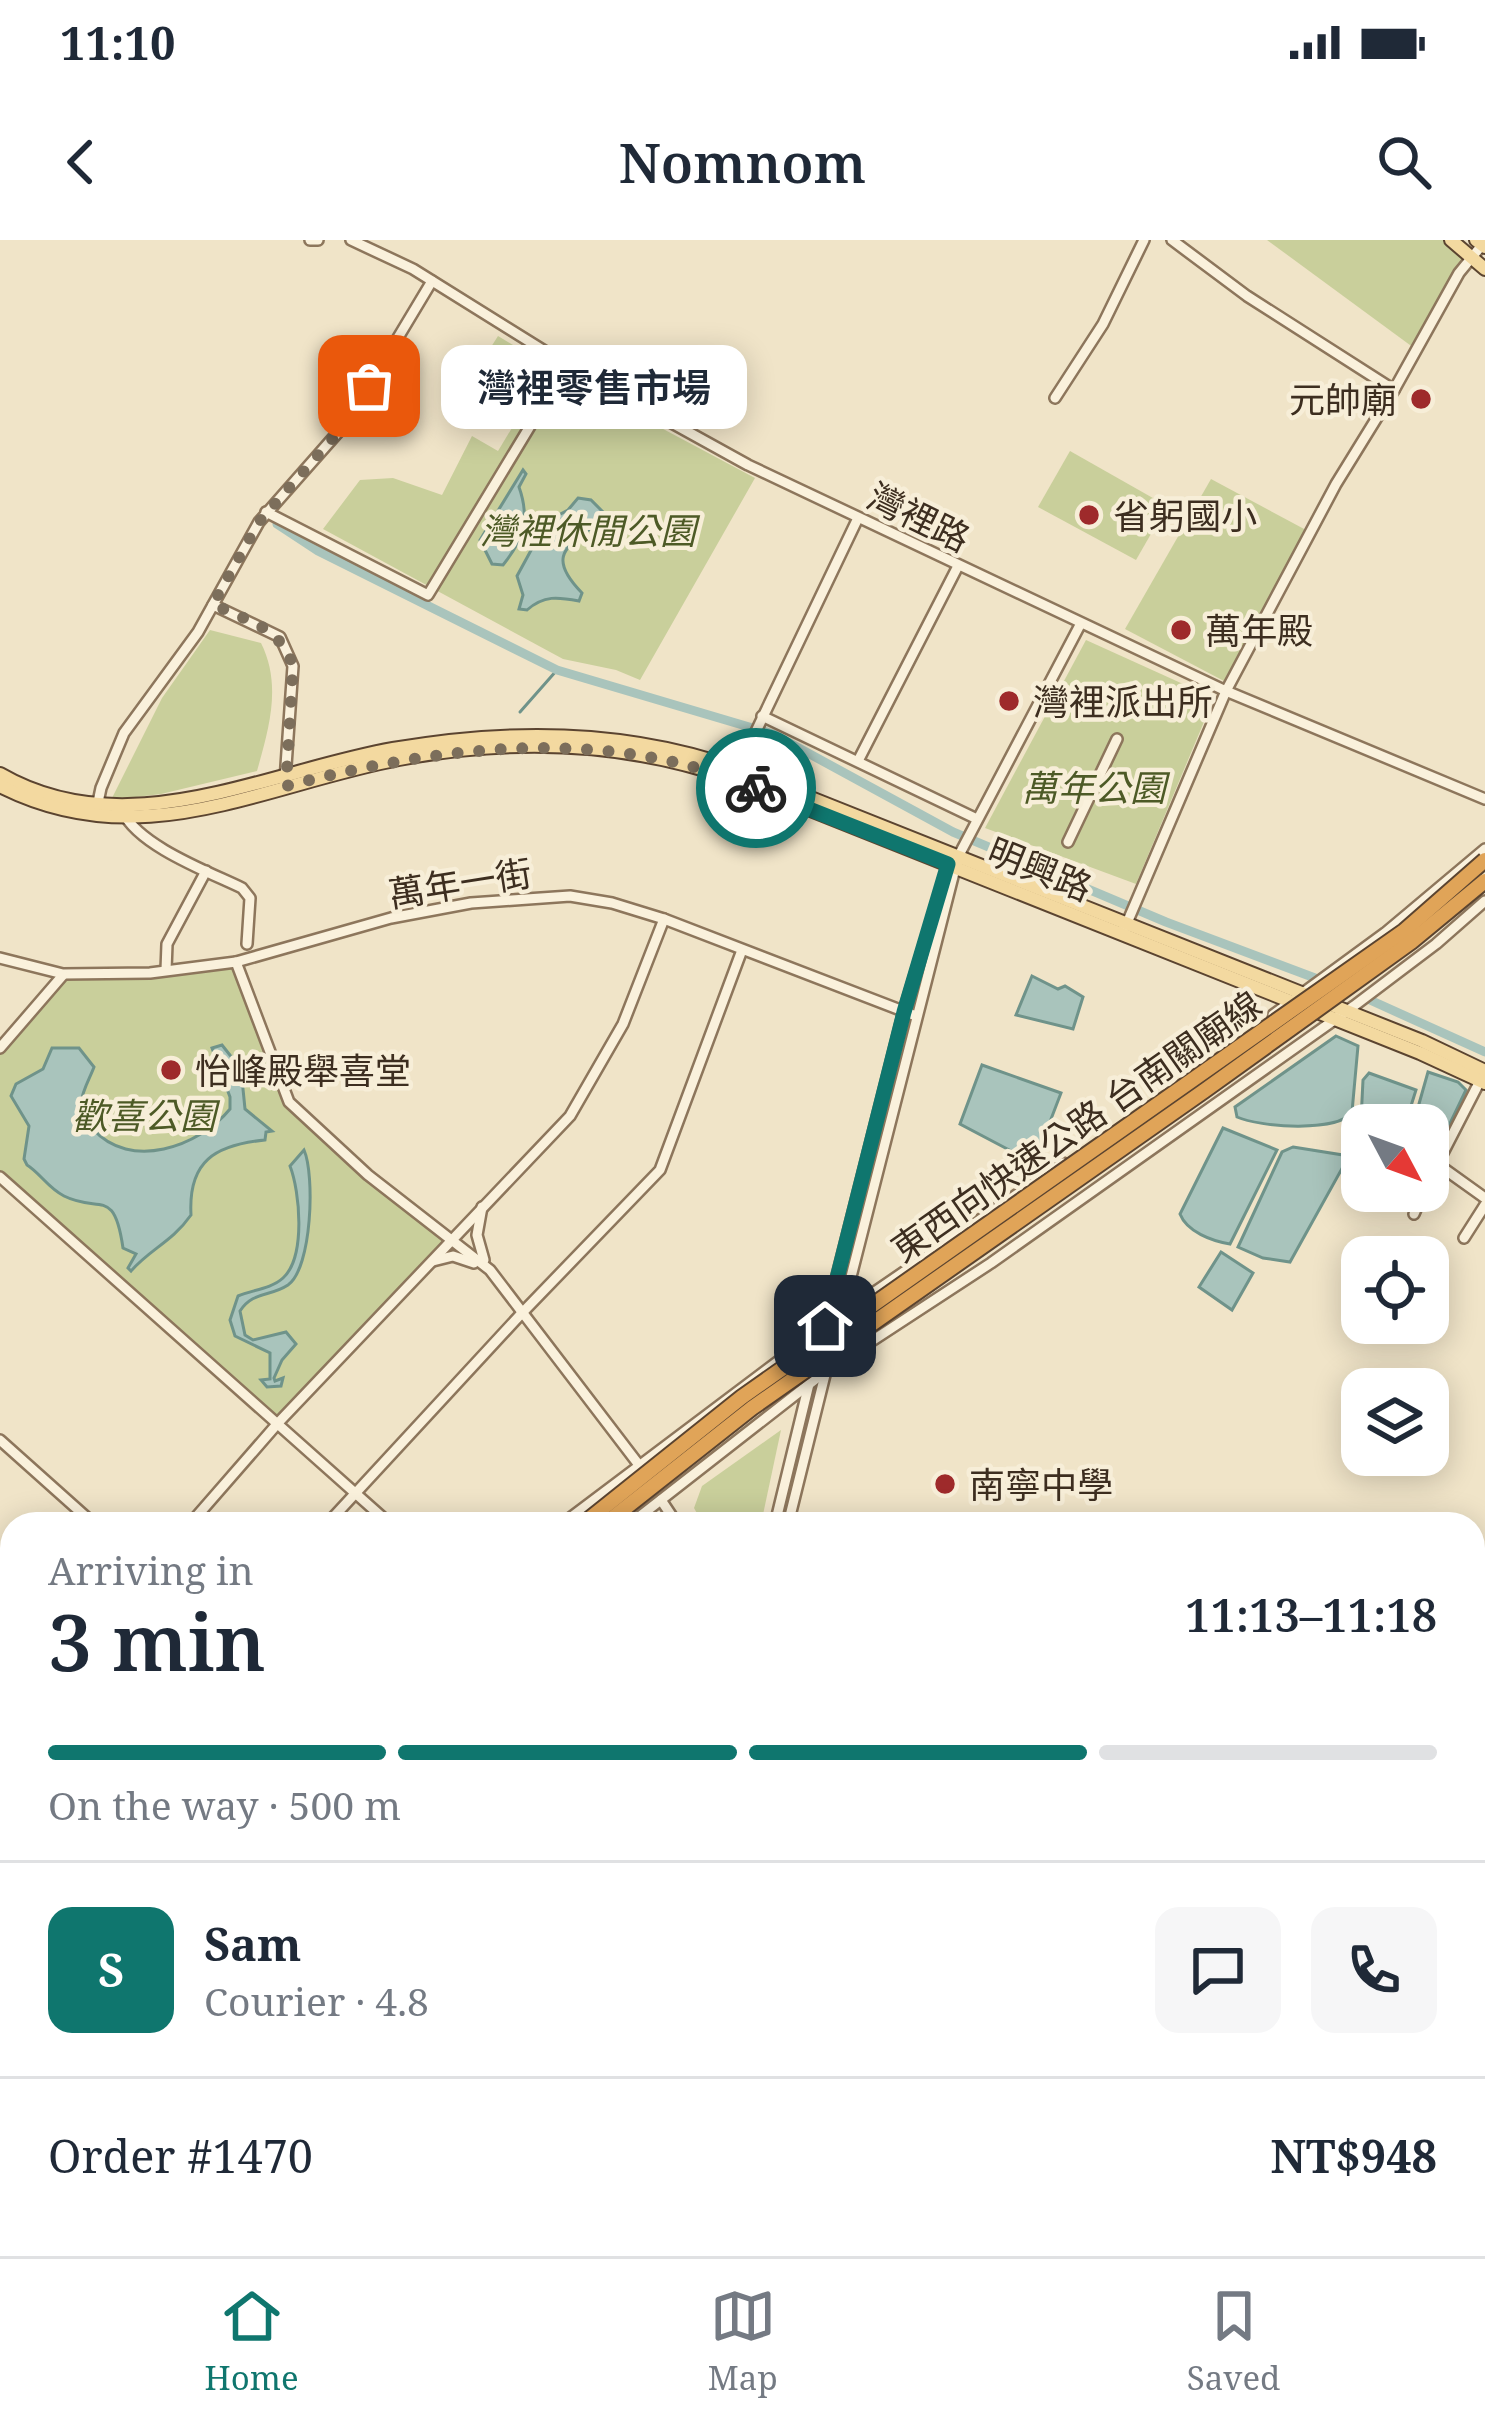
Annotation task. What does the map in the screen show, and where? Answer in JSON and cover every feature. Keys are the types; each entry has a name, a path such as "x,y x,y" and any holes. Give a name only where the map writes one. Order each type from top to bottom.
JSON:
{"highway":[{"name":"東西向快速公路 台南關廟線","path":"598,1512 742,1397 1404,932 1485,860"},
{"name":"東西向快速公路 台南關廟線","path":"620,1512 752,1408 1412,942 1485,881"}],"main road":[{"path":"1451,240 1485,268"},
{"name":"明興路","path":"0,786 32,800 97,812 208,809 285,780 399,748 544,735 618,740 670,748 738,769 957,859"},
{"name":"明興路","path":"285,780 460,750 543,746 618,751 718,773 1127,924 1484,1077"},
{"name":"明興路","path":"0,774 97,812"}],"street":[{"name":"灣裡路","path":"351,240 432,281 567,365 748,465 1080,625 1485,800"},
{"path":"1055,398 1103,324 1144,240"},
{"path":"1172,240 1247,296 1394,390"},
{"path":"1127,924 1226,691 1336,484 1481,244"},
{"path":"97,812 100,788 124,733 197,632 266,512 348,421 432,281"},
{"path":"266,512 428,595 567,365"},
{"path":"738,769 858,518"},
{"path":"859,761 958,566"},
{"path":"213,604 280,637 288,651 293,666 285,780"},
{"path":"779,1512 904,1012 957,859 1080,625"},
{"path":"762,716 975,822"},
{"path":"1068,842 1117,739"},
{"path":"124,813 146,837 242,888 250,898 248,944"},
{"path":"578,1512 825,1326 1385,933 1485,849"},
{"path":"791,1512 957,859"},
{"path":"166,970 167,944 206,871"},
{"name":"萬年一街","path":"0,958 63,974 166,970 236,962 391,918 471,903 570,896 664,919 916,1016"},
{"path":"646,1512 826,1371 992,1263 1340,1015 1485,901"},
{"path":"200,1512 427,1263 570,1116 623,1024 664,919"},
{"path":"338,1512 521,1312 660,1171 742,950"},
{"path":"236,962 289,1102 368,1175 490,1270"},
{"path":"0,1048 63,974"},
{"path":"1449,1140 1484,1077"},
{"path":"1449,1173 1485,1202 1464,1238"},
{"path":"0,1177 377,1512"},
{"path":"482,1206 477,1243 490,1270 639,1465"},
{"path":"427,1263 452,1256 490,1270"},
{"path":"0,1440 81,1512"},
{"path":"662,1500 670,1512"}],"green space":[{"path":"1267,240 1444,240 1464,257 1414,348"},
{"name":"灣裡休閒公園","path":"498,336 755,478 640,680 563,659 323,529 360,480 393,478 442,495 472,436 498,451 542,378 491,347"},
{"path":"1070,451 1167,506 1136,560 1038,507"},
{"path":"1211,479 1306,530 1224,681 1125,629"},
{"path":"210,630 261,643 267,659 271,707 257,771 161,794 111,800 162,698"},
{"name":"萬年公園","path":"1086,640 1214,698 1136,884 985,828"},
{"name":"歡喜公園","path":"236,962 289,1102 450,1239 278,1423 0,1177 0,1048 63,974 102,975"},
{"path":"781,1430 764,1512 696,1512 702,1486"}],"water":[{"path":"523,470 520,537 503,565 492,564 480,540"},
{"path":"578,498 591,500 605,514 564,555 563,565 582,593 579,601 552,598 519,609 523,595 517,576 547,521 568,510"},
{"path":"1032,976 1083,997 1073,1029 1016,1015"},
{"path":"1336,1036 1358,1046 1353,1104 1341,1104 1341,1120 1298,1126 1262,1123 1237,1117 1235,1107"},
{"path":"222,1045 241,1069 245,1109 272,1131 266,1132 265,1140 232,1146 208,1159 194,1181 191,1215 131,1271 128,1268 136,1254 123,1248 110,1209 64,1196 27,1165 29,1126 11,1096 16,1084 43,1069 52,1048 79,1048 94,1067 81,1103 88,1124 108,1142 126,1149 164,1149 201,1134 230,1109 212,1048"},
{"path":"982,1065 1061,1093 1038,1153 1030,1161 960,1124"},
{"path":"1428,1072 1458,1082 1466,1090 1449,1126 1449,1104 1419,1104"},
{"path":"1369,1073 1416,1090 1412,1104 1362,1104 1363,1080"},
{"path":"1223,1128 1277,1150 1230,1244 1194,1231 1180,1214"},
{"path":"1293,1147 1341,1155 1341,1170 1290,1262 1263,1258 1238,1247 1282,1152"},
{"path":"304,1150 310,1199 302,1260 288,1285 250,1300 240,1311 245,1335 253,1340 286,1332 296,1344 274,1378 283,1378 281,1386 267,1387 261,1380 270,1379 270,1353 235,1336 230,1320 238,1296 273,1285 290,1268 299,1224 290,1166"},
{"path":"1221,1252 1253,1273 1232,1310 1199,1287"}],"waterway":[{"path":"277,524 318,551 557,670 773,734 953,832 1166,922 1315,978"},
{"path":"520,712 557,670"},
{"path":"1370,1000 1485,1052"}],"way so far":[{"path":"369,386 348,421 259,522 213,604 280,637 288,651 293,666 286,786 405,758 543,746 668,760 756,788"}],"place":[{"name":"灣裡零售市場","path":"369,386"},
{"name":"元帥廟","path":"1421,399"},
{"name":"省躬國小","path":"1089,515"},
{"name":"萬年殿","path":"1181,630"},
{"name":"灣裡派出所","path":"1009,701"},
{"name":"怡峰殿舉喜堂","path":"171,1070"},
{"name":"南寧中學","path":"945,1484"}],"route":[{"path":"756,788 948,864 904,1012 825,1326"}]}
